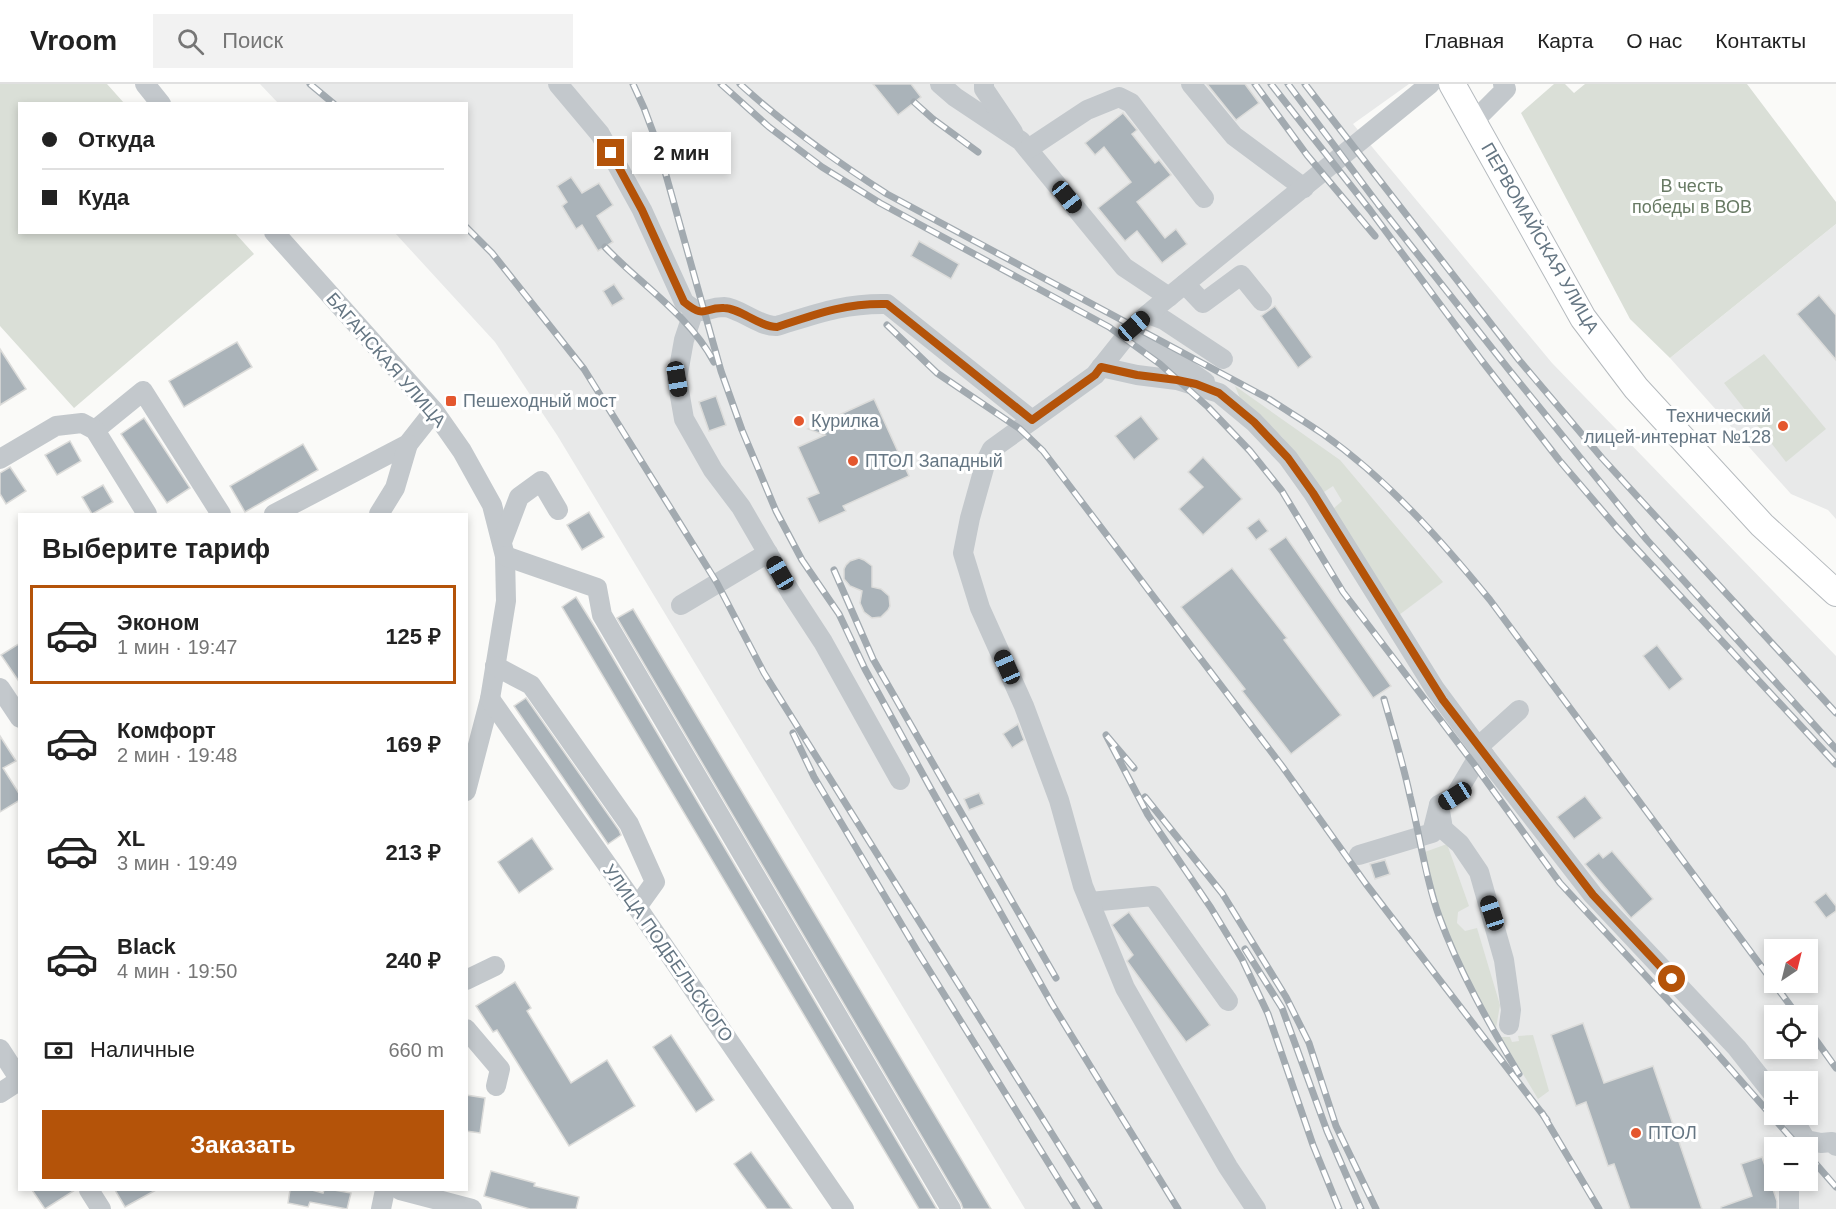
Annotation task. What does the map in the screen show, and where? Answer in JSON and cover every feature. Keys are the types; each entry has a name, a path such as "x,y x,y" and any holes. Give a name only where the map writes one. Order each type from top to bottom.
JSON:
{"main road":[{"name":"ПЕРВОМАЙСКАЯ УЛИЦА","path":"1452,84 1583,318 1636,388 1762,525 1836,592"}],"street":[{"path":"145,84 159,102"},
{"path":"558,84 600,134 642,210 684,302 694,310 704,312 724,307 768,327 777,327 834,308 871,303 887,304 1032,420"},
{"path":"940,84 955,98 1023,144"},
{"path":"984,84 984,89 1023,144 1124,267 1169,297"},
{"path":"1191,84 1234,136 1304,188"},
{"path":"1256,1209 1228,1167 1125,988 1083,886 1059,800 1024,706 980,608 963,553 970,518 992,449 1095,375 1148,314 1430,84"},
{"path":"1473,122 1506,89 1503,84"},
{"path":"1023,144 1087,110 1119,97 1131,102 1204,198"},
{"name":"БАГАНСКАЯ УЛИЦА","path":"276,234 434,411 462,451 492,505 503,549 506,601 490,699 468,783"},
{"path":"1185,284 1203,303 1241,275 1262,301"},
{"path":"694,310 684,340 677,379 684,419 713,470 741,507 823,642 900,780"},
{"path":"1148,314 1164,320 1223,359"},
{"path":"1131,331 1219,393 1254,422 1288,458 1313,493 1436,689 1482,751 1593,895 1737,1048 1764,1082"},
{"path":"1101,367 1196,384 1219,393"},
{"path":"0,459 56,426 88,426 143,391 220,513"},
{"path":"381,513 395,488 408,444 434,411"},
{"path":"88,426 146,513"},
{"path":"276,513 408,444"},
{"path":"558,510 541,481 519,497 503,549 597,588 602,615 951,1209"},
{"path":"681,605 768,553"},
{"path":"495,666 531,685 629,824 655,882 637,907"},
{"path":"0,688 18,715"},
{"name":"УЛИЦА ПОДБЕЛЬСКОГО","path":"490,699 637,907 843,1209"},
{"path":"1359,855 1432,833 1439,805 1455,796 1482,751 1519,710"},
{"path":"1439,805 1443,829 1460,844 1479,872 1504,960 1511,1010 1509,1025"},
{"path":"1090,902 1153,896 1228,1001"},
{"path":"468,979 495,966"},
{"path":"468,1031 500,1069 496,1086"},
{"path":"0,1049 18,1077"},
{"path":"0,1093 18,1081"},
{"path":"1818,1143 1832,1142 1836,1146"},
{"path":"90,1191 101,1209"},
{"path":"381,1209 386,1191"},
{"path":"404,1191 472,1209"},
{"path":"1789,1191 1789,1209"}],"shaded area":[{"path":"260,84 1409,84 1353,124 1552,363 1836,656 1836,1209 1025,1209 557,435 495,342 396,234 468,234 468,102 277,102"},
{"name":"Технический лицей-интернат №128","path":"1836,224 1836,519 1828,510 1791,494 1670,358"}],"green space":[{"path":"0,84 107,84 123,102 18,102 18,234 236,234 254,254 74,408 0,326"},
{"name":"В честь победы в ВОВ","path":"1554,84 1565,84 1574,93 1585,84 1747,84 1836,202 1836,224 1670,358 1630,319 1521,113"},
{"path":"1764,354 1826,429 1786,462 1724,383"},
{"path":"1235,386 1340,460 1443,582 1395,618 1333,509 1342,501 1333,486 1324,492 1282,437 1242,403"},
{"path":"1447,844 1469,906 1458,912 1457,923 1465,931 1477,928 1500,1005 1496,1028 1465,974 1447,936 1423,863 1422,853"},
{"path":"1533,1035 1549,1091 1538,1099 1501,1037 1510,1037 1512,1042 1519,1041 1518,1036"}],"building":[{"path":"873,84 911,84 921,97 898,115"},
{"path":"1207,84 1245,84 1259,103 1236,120"},
{"path":"1123,113 1137,130 1132,134 1155,163 1159,160 1171,175 1137,202 1165,238 1176,229 1187,244 1162,263 1137,231 1125,241 1098,208 1131,182 1104,147 1095,155 1085,143"},
{"path":"571,177 582,193 599,183 613,205 597,216 613,242 598,251 582,225 576,229 562,206 567,202 557,186"},
{"path":"919,241 959,264 951,279 911,256"},
{"path":"614,284 624,299 612,306 603,291"},
{"path":"1819,295 1836,315 1836,360 1797,314"},
{"path":"1275,306 1312,357 1298,368 1261,316"},
{"path":"237,342 252,367 184,407 169,381"},
{"path":"0,349 26,389 0,405"},
{"path":"716,396 726,425 709,431 699,402"},
{"name":"ПТОЛ Западный","path":"874,399 909,476 843,506 846,511 819,523 807,498 819,493 798,447 825,435 808,429"},
{"path":"1141,416 1159,439 1134,460 1115,436"},
{"path":"144,418 190,488 167,503 121,434"},
{"path":"70,441 81,461 57,475 45,455"},
{"path":"303,444 318,470 245,512 230,486"},
{"path":"1203,457 1242,499 1203,535 1179,509 1203,487 1188,472"},
{"path":"10,467 26,491 6,504 0,494 0,473"},
{"path":"103,485 113,502 91,513 82,497"},
{"path":"589,512 604,537 582,550 567,525"},
{"path":"1259,519 1268,531 1256,540 1247,528"},
{"path":"1286,537 1391,686 1373,698 1269,549"},
{"path":"859,558 872,566 872,587 881,589 889,596 890,606 881,617 872,618 864,612 860,603 862,591 850,586 844,579 846,565"},
{"path":"1232,568 1287,638 1284,640 1341,715 1291,754 1242,691 1245,689 1181,607"},
{"path":"576,597 937,1209 919,1209 562,607"},
{"path":"633,609 991,1209 963,1209 617,618"},
{"path":"18,644 18,680 1,655"},
{"path":"1657,645 1683,679 1669,690 1643,656"},
{"path":"526,698 619,830 621,835 608,844 514,706"},
{"path":"1018,724 1024,740 1012,748 1003,734"},
{"path":"0,736 16,761 3,768 18,792 18,801 0,812"},
{"path":"979,793 984,804 969,810 964,799"},
{"path":"1585,796 1602,818 1574,839 1557,817"},
{"path":"532,838 553,869 519,893 498,862"},
{"path":"1612,851 1653,899 1631,918 1585,864 1599,853 1603,858"},
{"path":"1385,860 1390,874 1375,879 1370,864"},
{"path":"1826,893 1836,906 1836,911 1826,918 1814,902"},
{"path":"1129,912 1210,1025 1186,1042 1127,961 1133,955 1112,925"},
{"path":"515,982 531,1008 527,1011 571,1083 607,1060 635,1106 569,1146 497,1030 493,1032 476,1006"},
{"name":"ПТОЛ","path":"1583,1023 1604,1083 1653,1066 1702,1209 1630,1209 1614,1164 1608,1166 1586,1102 1576,1106 1551,1035"},
{"path":"671,1035 714,1100 696,1112 653,1047"},
{"path":"468,1095 485,1098 480,1133 468,1131"},
{"path":"751,1152 792,1209 767,1209 734,1164"},
{"path":"1762,1157 1764,1191 1774,1191 1777,1209 1721,1209 1721,1207 1752,1196 1741,1164"},
{"path":"491,1171 535,1183 534,1186 579,1197 576,1209 530,1209 484,1196"},
{"path":"33,1191 73,1191 45,1209"},
{"path":"116,1191 154,1191 125,1207"},
{"path":"290,1191 351,1193 347,1209 310,1202 308,1207 288,1203"}],"railway":[{"path":"310,84 332,102"},
{"path":"633,84 657,143 721,371 742,430 776,511 802,560 839,614 865,669 1052,1004 1178,1209"},
{"path":"721,84 769,127 822,167 880,203 1109,327 1160,364 1208,407 1250,451 1282,491 1343,592 1474,764 1560,883 1705,1040 1790,1137"},
{"path":"740,84 811,142 887,194 1269,399 1323,434 1369,470 1433,533 1490,600 1790,1005"},
{"path":"1255,84 1307,155 1375,236"},
{"path":"1271,84 1370,210 1559,460 1618,529 1836,764"},
{"path":"1288,84 1378,204 1647,540 1836,749"},
{"path":"1305,84 1519,360 1602,458 1836,713"},
{"path":"914,102 978,152"},
{"path":"468,229 492,253 584,369 717,583 764,673 1099,1209"},
{"path":"605,247 678,315 704,345 714,362"},
{"path":"887,325 937,373 1020,429 1043,451 1282,766 1366,884 1547,1120"},
{"path":"834,570 873,659 1056,978"},
{"path":"1384,699 1439,916 1475,997 1519,1074"},
{"path":"793,733 814,777 919,954 1077,1209"},
{"path":"1134,768 1106,735 1148,815 1211,908 1242,959 1268,1014 1313,1145 1339,1209"},
{"path":"1145,797 1222,893 1286,997 1309,1043 1336,1126 1376,1209"},
{"path":"1245,949 1282,1008 1327,1131 1361,1209"},
{"path":"1818,1043 1836,1068"},
{"path":"1542,1113 1599,1209"},
{"path":"1818,1166 1836,1187"}],"place":[{"name":"Пешеходный мост","path":"451,401"},
{"name":"Курилка","path":"799,421"},
{"name":"Технический лицей-интернат №128","path":"1783,426"},
{"name":"ПТОЛ Западный","path":"853,461"},
{"name":"ПТОЛ","path":"1636,1133"}],"route":[{"path":"611,153 642,210 684,302 694,310 704,312 724,307 757,320 768,327 777,327 834,308 871,303 887,304 1032,420 1095,375 1101,367 1196,384 1219,393 1254,422 1288,458 1313,493 1443,700 1593,895 1672,979"}]}
